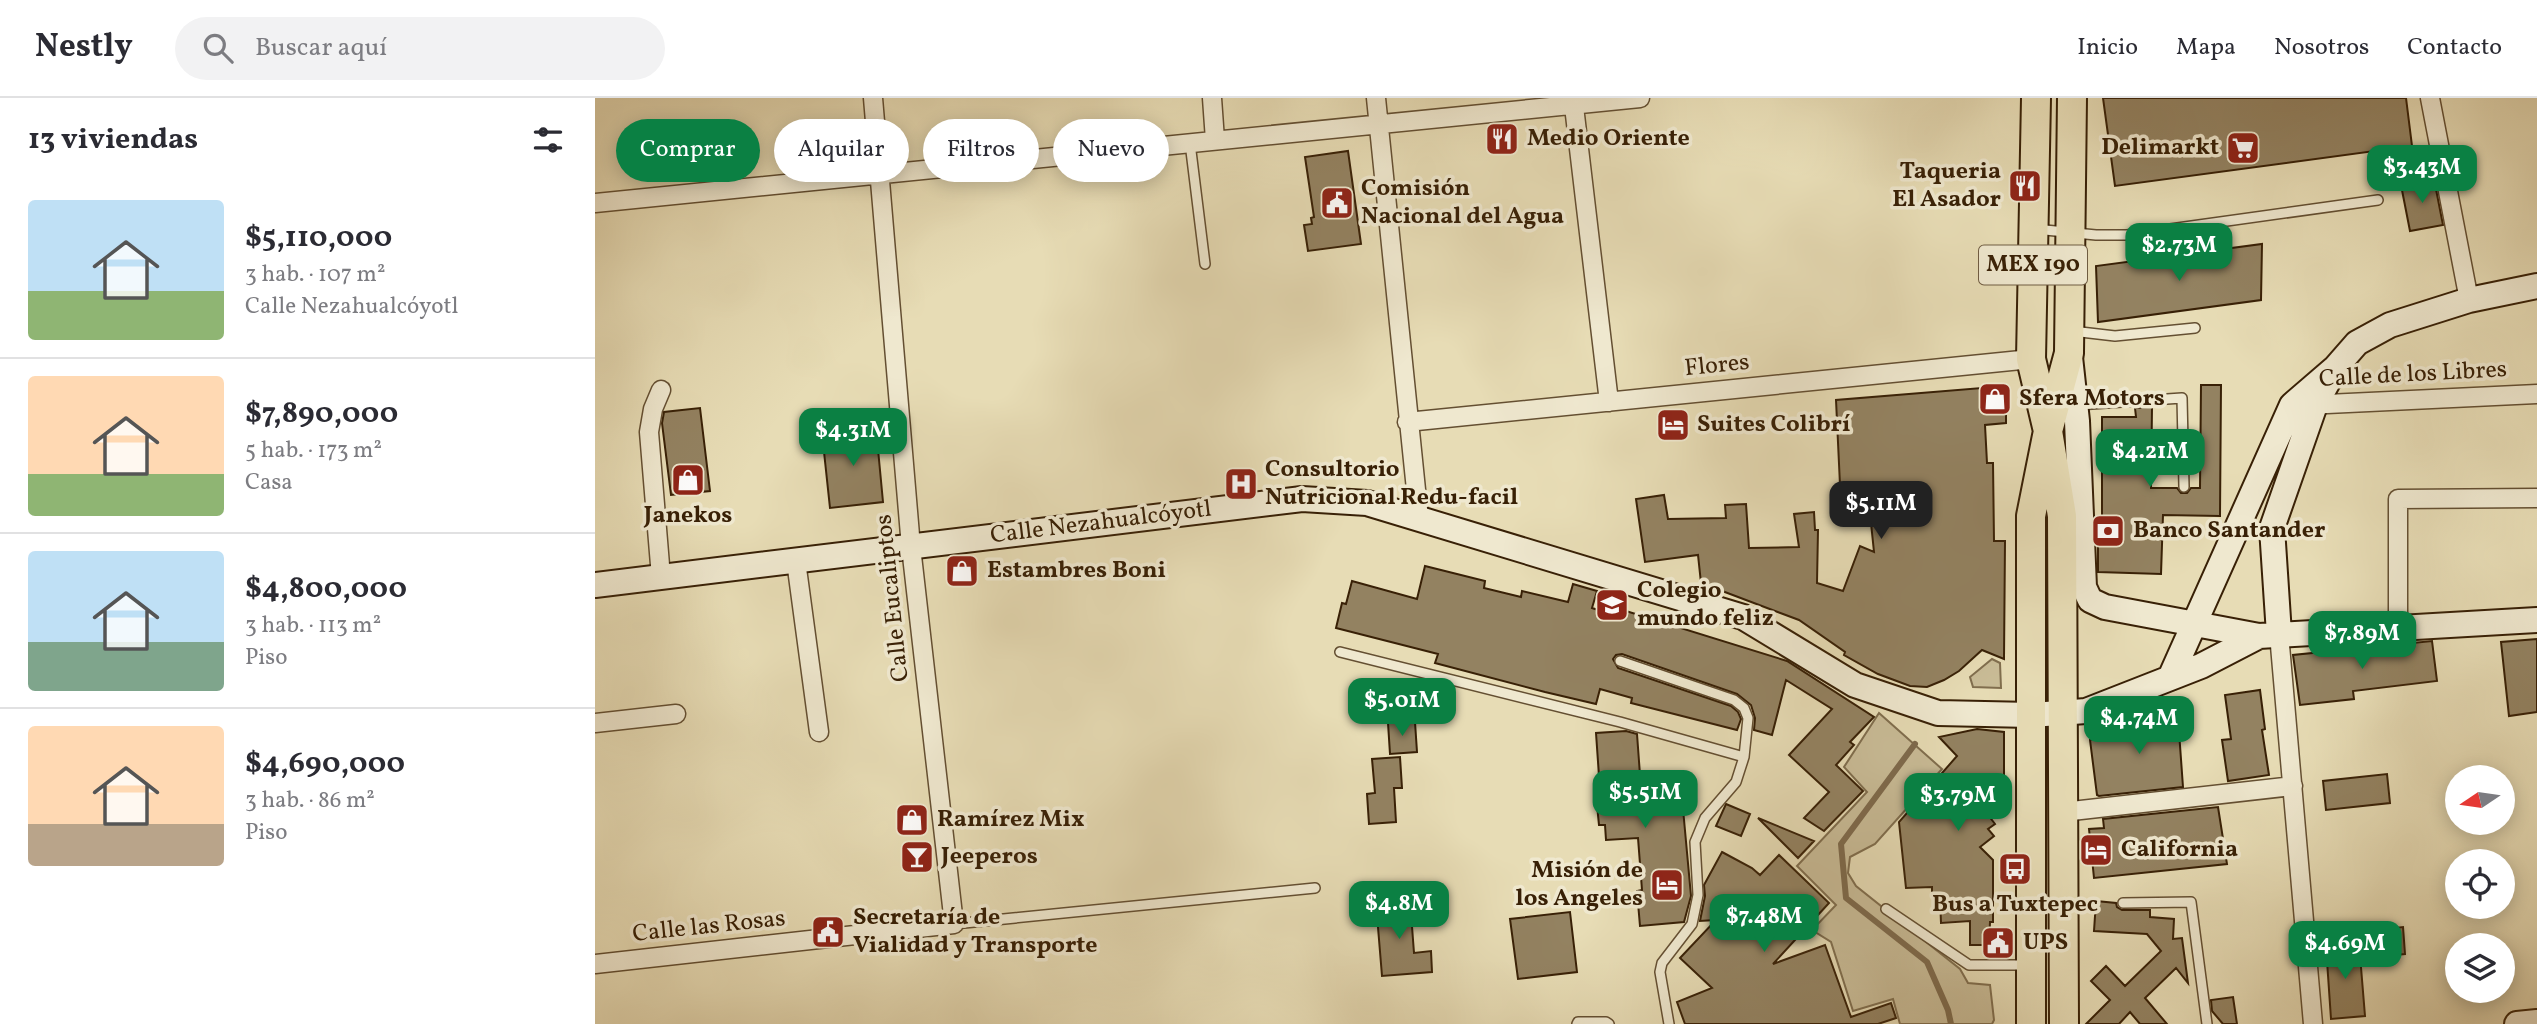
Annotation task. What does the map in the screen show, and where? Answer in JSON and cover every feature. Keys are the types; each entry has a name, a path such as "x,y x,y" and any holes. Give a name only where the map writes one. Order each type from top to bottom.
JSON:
{"main road":[{"name":"MEX 190","path":"2036,98 2031,359 2048,431 2062,516 2064,1024"},
{"name":"MEX 190","path":"2031,1024 2031,516 2070,342 2072,98"},
{"path":"2170,678 2303,405 2357,343 2390,325 2469,300 2537,286"},
{"path":"2070,342 2084,587 2090,600 2105,607 2269,635 2537,620"},
{"path":"2269,635 2272,528 2303,405"},
{"name":"Calle Nezahualcóyotl","path":"595,585 1302,499 1367,503 1743,617 1855,685 1938,713 2031,715 2086,711 2201,666 2269,635"},
{"path":"2517,1024 2537,1022"}],"street":[{"name":"Calle Eucaliptos","path":"873,98 875,119"},
{"path":"1212,98 1215,140"},
{"path":"1375,98 1419,519"},
{"path":"909,171 1378,124 1574,101 1640,98"},
{"path":"2430,98 2469,300"},
{"path":"1574,101 1609,402"},
{"path":"595,203 801,182"},
{"name":"Calle Eucaliptos","path":"881,182 911,547 954,924"},
{"name":"Flores","path":"1407,422 2031,359"},
{"path":"661,390 653,409 649,432 661,577"},
{"name":"Calle de los Libres","path":"2303,405 2537,394"},
{"path":"2397,628 2399,499 2537,498"},
{"path":"796,561 819,732"},
{"path":"2269,635 2293,786 2313,1024"},
{"path":"595,723 676,714"},
{"path":"2063,812 2293,786"},
{"name":"Calle las Rosas","path":"595,964 954,924"}],"lane":[{"path":"1190,143 1205,264"},
{"path":"2034,229 2127,235 2378,200"},
{"path":"2070,342 2195,328"},
{"path":"2075,405 2182,398 2184,487"},
{"path":"1340,652 1620,722 1744,757"},
{"path":"1620,661 1734,700 1744,708 1748,718 1744,757 1736,782 1705,818 1695,842 1698,895 1692,924 1662,963 1660,972 1669,1024"},
{"path":"954,924 1315,888"},
{"path":"2123,902 2191,902 2207,1024"},
{"path":"1886,909 1969,965 2031,965"},
{"path":"1577,1024 1609,1024"}],"shaded area":[{"path":"1992,659 2000,663 2001,688 1973,687 1970,677"},
{"path":"1879,713 1942,769 1875,844 1850,857 1848,873 1856,886 1960,969 1968,983 1990,985 1994,1020 1992,1024 1900,1024 1893,999 1853,1011 1831,942 1812,930 1836,905 1797,866 1867,792 1844,767"}],"building":[{"path":"2103,98 2406,98 2412,146 2115,186"},
{"name":"Comisión Nacional del Agua","path":"1348,151 1361,244 1308,251 1304,225 1312,224 1311,218 1314,217 1305,157"},
{"path":"2434,179 2443,225 2410,231 2401,185"},
{"path":"2262,244 2261,300 2098,322 2096,266"},
{"path":"2201,385 2221,385 2220,516 2163,515 2161,574 2098,572 2098,521 2102,521 2102,417 2136,417 2135,408 2152,407 2151,488 2177,488 2181,493 2187,493 2191,488 2200,488"},
{"path":"2006,386 2006,423 1985,425 1987,463 1993,463 1994,541 2005,541 2004,659 1982,650 1959,671 1944,680 1927,687 1910,686 1878,674 1844,655 1845,652 1799,620 1701,583 1698,555 1645,562 1636,499 1664,495 1668,519 1726,518 1725,505 1746,504 1749,548 1799,547 1794,514 1814,512 1815,530 1818,530 1817,583 1843,591 1860,546 1874,552 1867,484 1840,485 1836,400"},
{"path":"700,408 710,491 671,495 662,423 664,412"},
{"path":"876,428 883,502 830,508 822,433"},
{"path":"1425,566 1485,581 1484,588 1521,597 1522,591 1568,602 1573,584 1597,591 1592,608 1624,618 1626,611 1787,661 1874,717 1850,742 1854,745 1836,765 1863,791 1824,831 1804,818 1829,792 1789,755 1832,709 1786,680 1772,735 1754,730 1755,718 1751,705 1737,694 1622,654 1613,659 1618,668 1731,706 1741,719 1737,730 1631,703 1632,698 1600,689 1596,704 1545,692 1435,663 1438,654 1336,628 1342,603 1346,604 1352,581 1417,599"},
{"path":"2537,639 2537,712 2509,716 2501,642"},
{"path":"2432,641 2437,681 2353,691 2354,699 2300,705 2293,655"},
{"path":"2260,690 2265,729 2262,730 2269,775 2228,781 2222,740 2231,739 2225,695"},
{"path":"2177,704 2183,787 2097,795 2090,740"},
{"path":"1415,722 1417,752 1390,754 1388,723"},
{"path":"1977,729 2004,732 2004,783 1982,807 1995,824 1988,829 1994,836 1980,847 1993,860 1993,922 1990,922 1989,945 1970,945 1970,921 1941,923 1940,897 1932,897 1932,887 1906,888 1899,822 1957,756 1939,737"},
{"path":"1626,731 1637,734 1642,802 1682,798 1691,896 1684,922 1640,926 1637,891 1642,890 1638,838 1606,840 1605,825 1599,825 1597,805 1601,805 1596,733"},
{"path":"1400,757 1402,788 1394,788 1396,822 1369,824 1367,794 1375,793 1372,759"},
{"path":"2387,774 2390,803 2326,810 2323,781"},
{"path":"1726,804 1750,814 1741,836 1716,826"},
{"path":"2218,807 2227,864 2094,878 2089,829 2104,828 2103,819"},
{"path":"1758,818 1814,841 1798,858"},
{"path":"1722,852 1760,875 1779,855 1829,903 1773,964 1825,945 1851,1017 1891,1003 1896,1018 1878,1024 1685,1024 1677,1002 1712,988 1680,958 1716,920 1700,921 1705,896 1704,885"},
{"path":"1410,900 1414,953 1431,951 1432,972 1382,976 1376,903"},
{"path":"2096,901 2116,903 2122,910 2150,910 2150,917 2174,919 2173,939 2182,938 2188,983 2176,968 2145,998 2167,1024 2140,1024 2130,1012 2119,1024 2086,1024 2110,1000 2091,981 2106,966 2125,986 2161,951 2147,934 2094,931"},
{"path":"1570,912 1577,972 1518,979 1510,919"},
{"path":"2403,927 2405,954 2372,957 2369,931"},
{"path":"2359,943 2365,1016 2331,1019 2326,946"},
{"path":"2233,997 2237,1024 2223,1024 2212,1011 2211,1000"}],"waterway":[{"path":"1915,744 1841,844 1846,898 1927,962 1948,1010 1951,1024"}],"place":[{"name":"Medio Oriente","path":"1502,139"},
{"name":"Delimarkt","path":"2243,148"},
{"name":"Taqueria El Asador","path":"2025,186"},
{"name":"Comisión Nacional del Agua","path":"1337,203"},
{"name":"Sfera Motors","path":"1995,399"},
{"name":"Suites Colibrí","path":"1673,425"},
{"name":"Janekos","path":"688,480"},
{"name":"Consultorio Nutricional Redu-facil","path":"1241,484"},
{"name":"Banco Santander","path":"2108,531"},
{"name":"Estambres Boni","path":"962,571"},
{"name":"Colegio mundo feliz","path":"1612,605"},
{"name":"Ramírez Mix","path":"912,820"},
{"name":"California","path":"2096,850"},
{"name":"Jeeperos","path":"917,857"},
{"name":"Bus a Tuxtepec","path":"2015,869"},
{"name":"Misión de los Angeles","path":"1667,885"},
{"name":"Secretaría de Vialidad y Transporte","path":"828,932"},
{"name":"UPS","path":"1998,943"}]}
